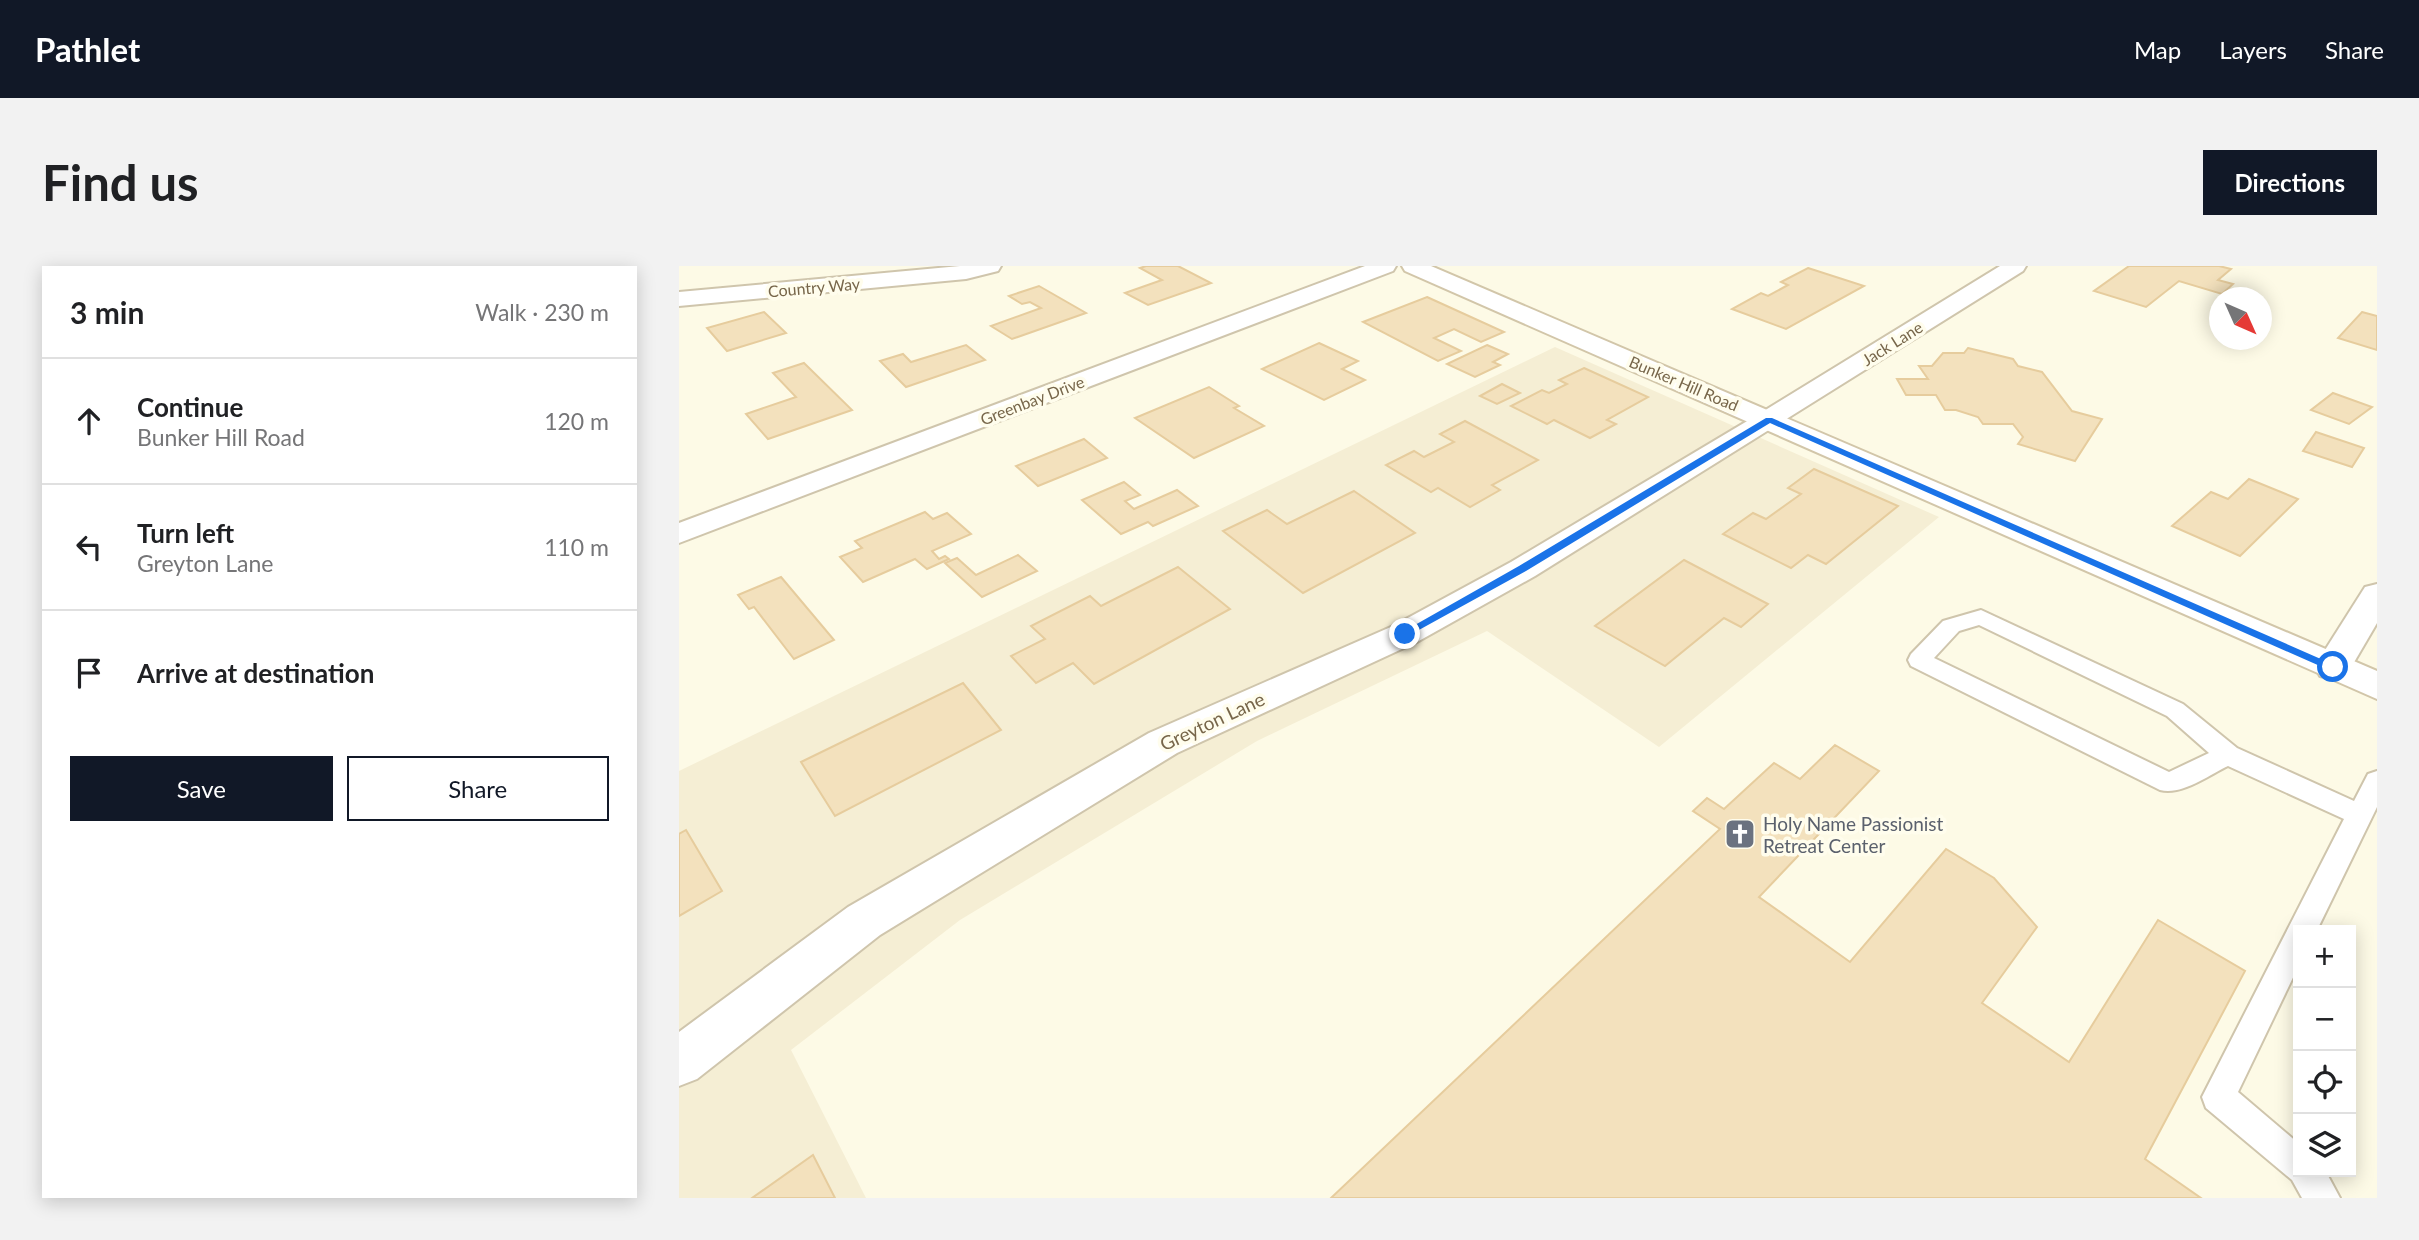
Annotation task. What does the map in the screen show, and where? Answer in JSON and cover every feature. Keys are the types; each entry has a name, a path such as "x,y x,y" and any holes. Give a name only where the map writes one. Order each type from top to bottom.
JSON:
{"street":[{"name":"Country Way","path":"679,299 966,272 990,266"},
{"name":"Greenbay Drive","path":"679,534 1385,266"},
{"name":"Bunker Hill Road","path":"1413,266 2377,686"},
{"name":"Jack Lane","path":"1769,420 2015,266"},
{"name":"Greyton Lane","path":"679,1062 864,921 1163,743 1405,634 1523,569 1769,420"},
{"path":"2333,667 2377,594"}],"lane":[{"path":"2228,755 2169,783 1919,660 1951,626 1981,617 2175,710 2228,755 2360,815"},
{"path":"2305,925 2377,781"},
{"path":"2293,947 2218,1097 2293,1161"},
{"path":"2309,1177 2322,1198"}],"shaded area":[{"path":"1555,347 1939,517 1659,747 1487,631 1257,741 960,920 791,1050 866,1198 679,1198 679,771"}],"building":[{"path":"1178,266 1211,283 1148,305 1125,293 1162,280 1140,268"},
{"path":"2129,266 2219,266 2231,269 2218,280 2233,284 2230,287 2209,287 2209,290 2179,281 2146,307 2094,291"},
{"path":"1808,268 1864,286 1786,329 1732,309 1761,293 1768,296 1788,285 1781,282"},
{"path":"1039,286 1086,313 1012,339 991,326 1041,308 1030,302 1022,304 1009,296"},
{"path":"1427,297 1504,332 1481,342 1454,329 1434,338 1461,351 1438,361 1363,322"},
{"path":"764,312 786,333 727,351 707,328"},
{"path":"2362,312 2377,316 2377,350 2338,338"},
{"path":"1319,343 1358,361 1342,369 1365,380 1324,400 1262,369"},
{"path":"966,345 985,360 906,387 880,361 903,354 911,362"},
{"path":"1487,345 1508,354 1493,362 1500,365 1475,377 1447,364"},
{"path":"1968,348 2013,359 2018,366 2042,372 2072,411 2102,419 2075,461 2018,444 2023,437 2013,424 1983,424 1978,417 1956,410 1945,410 1936,395 1906,395 1897,379 1928,379 1919,366 1932,366 1943,353 1964,353"},
{"path":"804,363 852,410 768,439 746,414 796,397 773,373"},
{"path":"1584,368 1648,397 1607,420 1616,424 1590,438 1554,420 1547,424 1511,406 1542,390 1549,393 1567,384 1559,380"},
{"path":"1502,384 1520,393 1497,404 1480,396"},
{"path":"1209,387 1239,406 1234,408 1264,426 1194,458 1135,418"},
{"path":"2333,393 2372,407 2349,424 2311,410"},
{"path":"1465,421 1538,460 1492,485 1500,490 1470,507 1438,488 1431,492 1386,465 1414,451 1424,457 1454,442 1440,434"},
{"path":"2316,432 2364,448 2352,467 2303,451"},
{"path":"1084,439 1107,458 1038,486 1016,466"},
{"path":"1814,469 1898,506 1826,564 1808,555 1791,568 1723,534 1753,513 1766,519 1801,494 1788,488"},
{"path":"2249,479 2298,499 2240,556 2172,526 2211,492 2228,499"},
{"path":"1124,482 1140,495 1125,501 1134,509 1177,490 1198,506 1153,526 1148,522 1121,534 1082,500"},
{"path":"1354,491 1415,533 1303,593 1223,531 1267,510 1287,524"},
{"path":"925,512 933,519 947,513 971,534 932,551 939,559 945,556 949,559 927,569 915,559 863,582 840,557 862,548 855,541"},
{"path":"1018,555 1037,571 982,597 945,563 957,558 976,575"},
{"path":"1684,560 1768,604 1741,627 1724,618 1665,666 1595,626"},
{"path":"1178,567 1230,609 1094,684 1073,663 1036,683 1011,656 1045,639 1031,626 1090,596 1101,606"},
{"path":"781,577 834,640 794,659 754,607 749,609 738,595"},
{"path":"963,683 1001,730 835,816 801,762"},
{"path":"1835,745 1879,771 1759,897 1850,962 1946,849 1994,878 2037,927 1982,1003 2069,1062 2158,920 2245,971 2145,1159 2201,1198 1331,1198 1720,829 1693,811 1707,798 1724,809 1774,763 1800,779"},
{"path":"686,830 722,891 679,916 679,834"},
{"path":"813,1155 835,1198 752,1198"}],"place":[{"name":"Holy Name Passionist Retreat Center","path":"1740,834"}],"route":[{"path":"1405,634 1523,569 1769,420 2333,667"}]}
